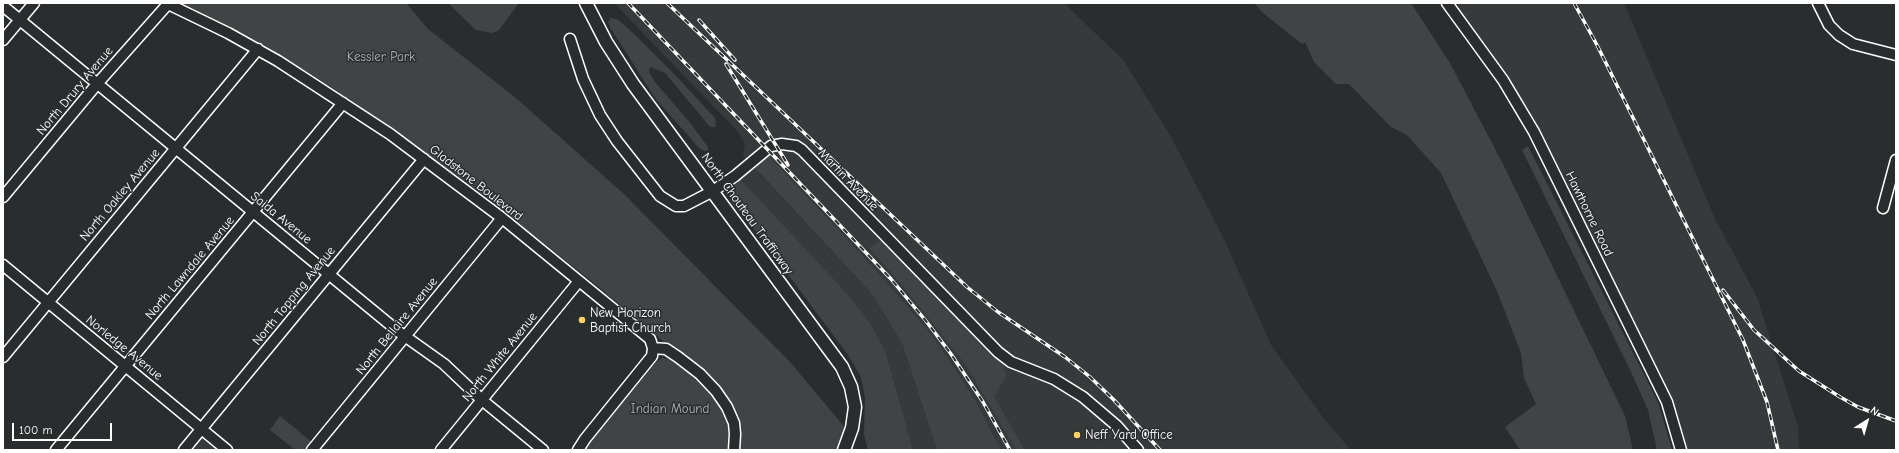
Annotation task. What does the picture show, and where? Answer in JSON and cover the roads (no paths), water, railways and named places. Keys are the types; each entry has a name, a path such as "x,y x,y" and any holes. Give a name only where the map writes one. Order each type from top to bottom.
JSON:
{"main road":[{"name":"North Chouteau Trafficway","path":"586,3 606,42 633,84 842,367 851,387 855,407 852,428 844,450"}],"street":[{"path":"3,40 34,3"},
{"name":"Hawthorne Road","path":"1447,3 1503,80 1534,132 1667,402 1681,450"},
{"path":"1818,3 1829,25 1839,35 1853,44 1896,55"},
{"name":"Gladstone Boulevard","path":"167,4 258,49 343,103 424,158 502,218 647,336 653,348"},
{"name":"North Drury Avenue","path":"3,197 97,84 167,4"},
{"name":"Saida Avenue","path":"3,6 405,337 428,351 444,364 482,400 543,450"},
{"name":"Martin Avenue","path":"570,39 583,79 600,115 616,141 660,196 676,206 684,206 712,191 735,176 771,146 782,144 796,146 802,150 998,352 1011,362 1054,379 1083,397 1117,426 1138,450"},
{"name":"North Oakley Avenue","path":"3,357 258,49"},
{"name":"North Lawndale Avenue","path":"56,450 343,103"},
{"name":"North Topping Avenue","path":"184,450 424,158"},
{"path":"1882,208 1896,160"},
{"name":"North Bellaire Avenue","path":"312,450 502,218"},
{"name":"Norledge Avenue","path":"3,265 228,450"},
{"name":"North White Avenue","path":"441,450 579,281"},
{"path":"578,450 585,439 649,360 653,348 666,350 700,374 722,399 734,423 734,450"}],"railway":[{"path":"628,3 891,279 951,354 983,402 1010,450"},
{"path":"667,3 967,287 998,312 1065,357 1090,377 1114,400 1160,450"},
{"path":"1574,3 1597,45 1743,340 1767,402 1778,450"},
{"path":"699,20 735,60"},
{"path":"726,64 788,165"},
{"path":"1723,290 1754,330 1799,371 1858,407 1896,421"}],"place":[{"name":"New Horizon Baptist Church","path":"582,320"},
{"name":"Neff Yard Office","path":"1077,435"}],"park label":[{"name":"Kessler Park","path":"381,57"},
{"name":"Indian Mound","path":"670,409"}]}
